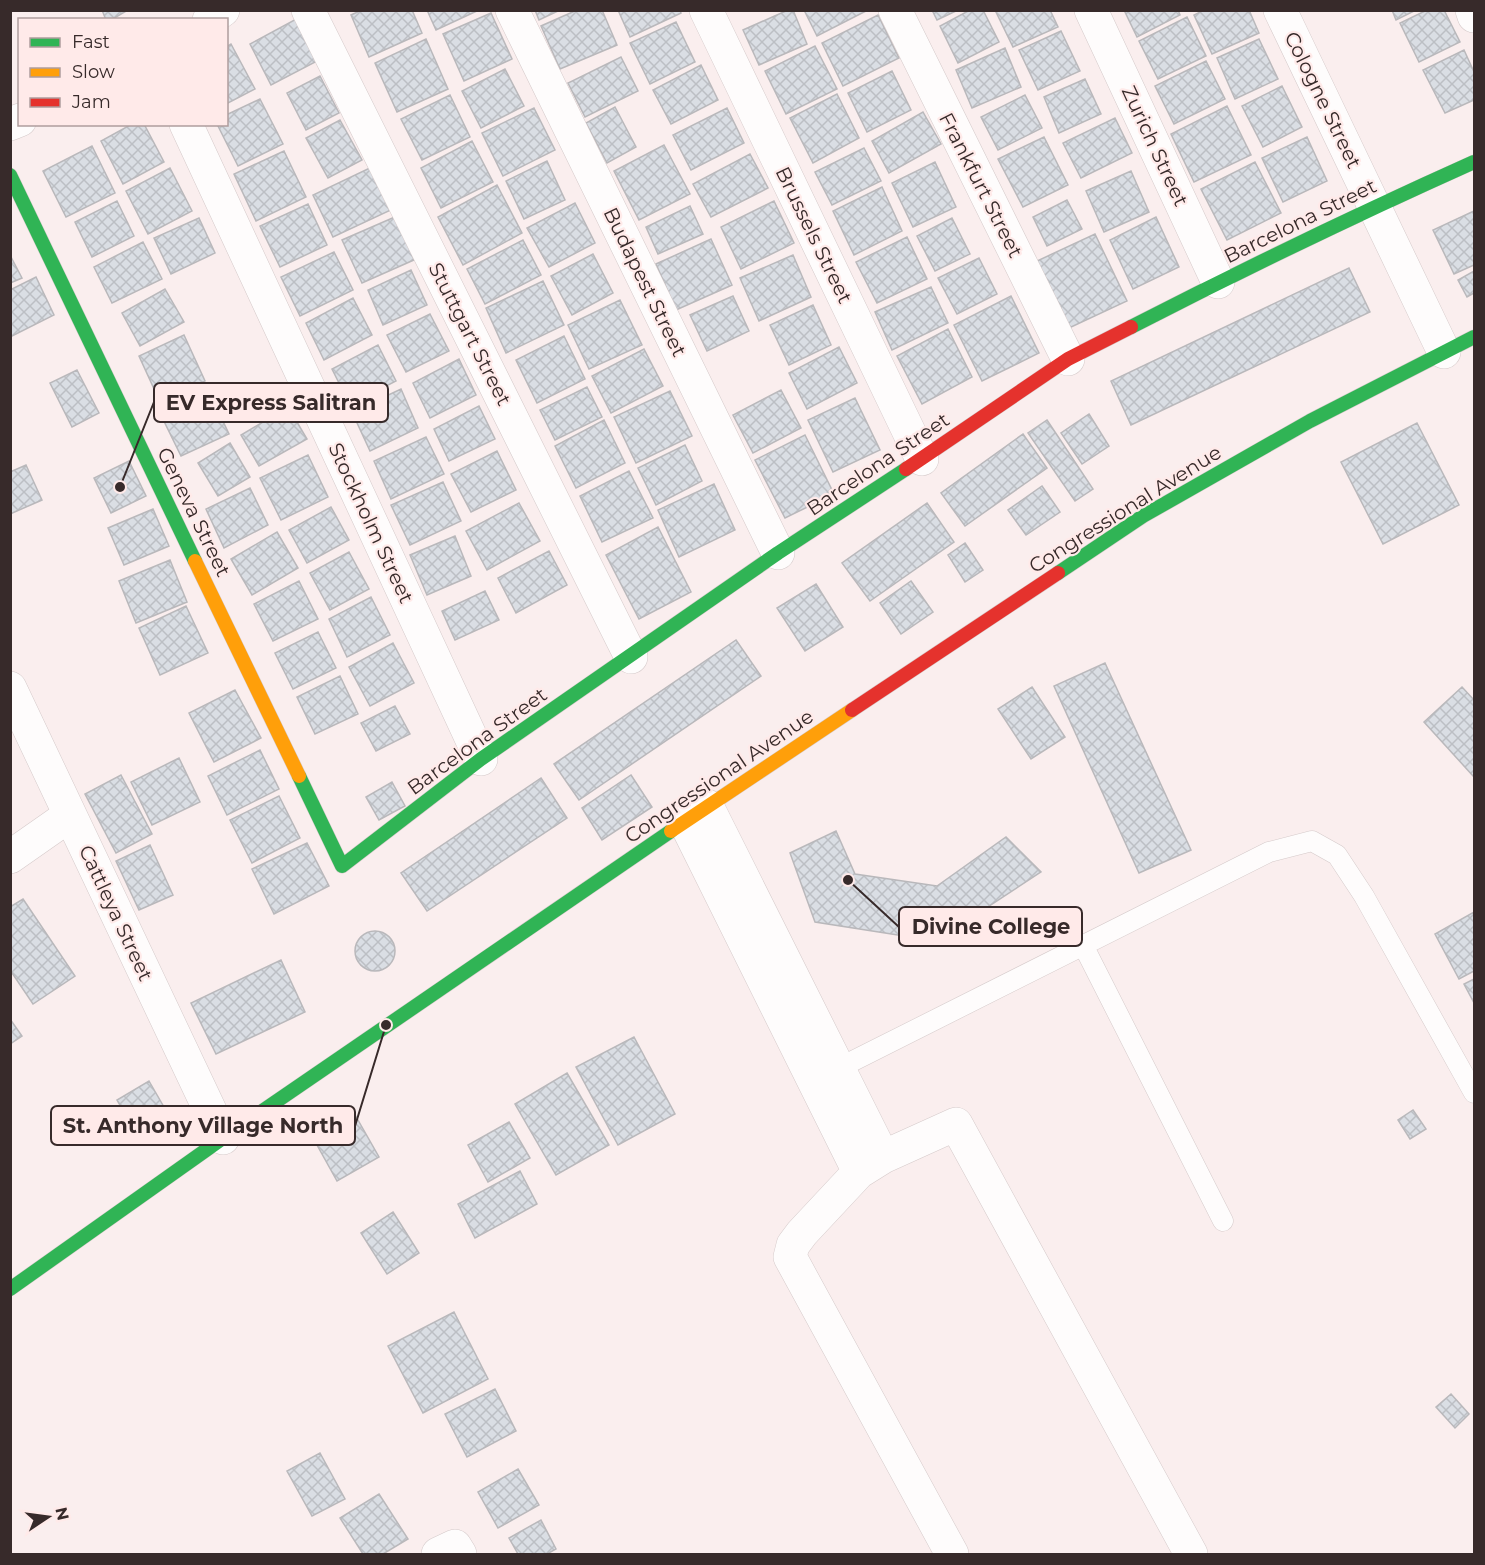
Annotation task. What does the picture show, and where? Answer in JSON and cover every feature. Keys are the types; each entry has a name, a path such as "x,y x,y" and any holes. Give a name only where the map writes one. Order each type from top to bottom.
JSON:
{"street":[{"name":"Stuttgart Street","path":"308,10 631,657"},
{"name":"Budapest Street","path":"512,10 778,553"},
{"name":"Brussels Street","path":"706,10 922,459"},
{"name":"Frankfurt Street","path":"894,10 1068,359"},
{"name":"Zurich Street","path":"1091,10 1218,282"},
{"name":"Cologne Street","path":"1280,10 1444,352"},
{"path":"1472,10 1474,16"},
{"name":"Stockholm Street","path":"187,126 481,759"},
{"name":"Barcelona Street","path":"342,866 481,759 778,553 922,459 1068,359 1218,282 1474,162"},
{"name":"Geneva Street","path":"10,175 342,866"},
{"name":"Congressional Avenue","path":"10,1289 223,1138 696,814 1143,516 1310,421 1474,337"},
{"name":"Cattleya Street","path":"10,688 223,1138"},
{"path":"696,814 871,1164"},
{"path":"10,857 70,815"},
{"path":"952,1554 790,1257 793,1245 802,1233 871,1164 956,1124 1191,1554"}],"lane":[{"path":"826,1074 1269,852 1312,840 1337,855 1364,896 1474,1094"},
{"path":"1083,945 1223,1221"}],"building":[{"path":"102,10 128,10 114,18 105,18"},
{"path":"362,10 412,10 422,33 369,57 351,15"},
{"path":"427,10 479,10 436,30"},
{"path":"535,10 560,10 539,20"},
{"path":"577,10 602,10 617,45 560,69 541,26"},
{"path":"618,10 680,10 681,13 630,37"},
{"path":"788,10 793,10 807,44 759,65 743,30"},
{"path":"804,10 865,10 866,11 817,36"},
{"path":"932,10 958,10 937,20"},
{"path":"970,10 983,10 999,42 958,63 940,26"},
{"path":"995,10 1050,10 1058,27 1013,47"},
{"path":"1124,10 1178,10 1180,15 1137,37"},
{"path":"1204,10 1249,10 1259,33 1212,54 1194,15"},
{"path":"1392,10 1416,10 1396,20"},
{"path":"1427,10 1444,10 1460,42 1419,62 1400,23"},
{"path":"491,13 512,59 464,81 443,34"},
{"path":"878,15 899,58 843,86 822,43"},
{"path":"300,17 321,59 271,85 250,44"},
{"path":"1187,17 1206,56 1158,79 1139,41"},
{"path":"676,22 695,62 650,84 630,43"},
{"path":"1061,31 1080,71 1038,90 1019,50"},
{"path":"426,39 448,89 397,112 375,63"},
{"path":"1259,39 1278,79 1235,99 1217,58"},
{"path":"231,44 255,89 228,103 228,46"},
{"path":"815,46 837,89 786,114 765,71"},
{"path":"1005,48 1021,87 972,108 956,70"},
{"path":"1464,50 1474,72 1474,100 1445,113 1423,70"},
{"path":"621,57 638,91 585,117 568,83"},
{"path":"1206,61 1225,99 1174,124 1155,86"},
{"path":"701,65 718,100 671,124 653,90"},
{"path":"505,69 524,106 481,128 462,91"},
{"path":"892,71 911,110 867,132 848,93"},
{"path":"320,76 339,113 306,130 287,93"},
{"path":"1085,79 1101,114 1059,133 1044,97"},
{"path":"1282,86 1302,127 1263,147 1242,106"},
{"path":"837,94 859,138 813,163 790,118"},
{"path":"450,95 470,137 422,160 401,119"},
{"path":"1025,95 1042,128 998,150 981,117"},
{"path":"260,99 283,144 238,166 218,126 228,126 228,114"},
{"path":"1227,106 1251,155 1194,182 1171,134"},
{"path":"615,107 636,147 607,163 586,123"},
{"path":"534,108 555,150 503,176 482,133"},
{"path":"727,108 744,143 691,170 673,135"},
{"path":"923,112 941,144 889,173 872,141"},
{"path":"1115,118 1132,153 1081,178 1063,143"},
{"path":"340,120 362,160 328,178 306,138"},
{"path":"128,126 145,126 164,162 123,184 101,141"},
{"path":"1044,137 1068,185 1023,207 998,159"},
{"path":"1307,137 1327,181 1283,202 1262,158"},
{"path":"472,141 493,182 441,208 421,168"},
{"path":"664,145 690,194 639,220 614,171"},
{"path":"92,146 115,193 66,217 43,171"},
{"path":"864,148 881,181 832,205 815,172"},
{"path":"284,151 306,197 256,221 234,174"},
{"path":"750,154 768,188 711,217 693,184"},
{"path":"547,161 565,200 524,219 506,181"},
{"path":"935,162 956,207 913,227 892,183"},
{"path":"1255,162 1281,213 1227,240 1201,189"},
{"path":"374,166 393,209 333,237 313,195"},
{"path":"170,168 192,211 148,234 126,191"},
{"path":"1131,171 1149,212 1104,232 1086,191"},
{"path":"497,185 522,233 463,265 438,217"},
{"path":"882,187 902,231 854,255 833,211"},
{"path":"1067,200 1082,229 1047,246 1033,217"},
{"path":"117,201 134,236 92,257 75,222"},
{"path":"774,201 794,243 741,269 721,227"},
{"path":"575,203 595,243 549,267 527,228"},
{"path":"308,204 327,245 280,267 260,226"},
{"path":"690,206 703,234 658,254 646,227"},
{"path":"1474,211 1474,265 1454,274 1433,230"},
{"path":"397,216 416,259 362,283 342,240"},
{"path":"1156,217 1179,267 1133,289 1110,240"},
{"path":"199,218 215,253 171,274 154,238"},
{"path":"952,218 970,254 935,271 917,236"},
{"path":"1095,234 1127,301 1069,328 1037,261"},
{"path":"907,237 927,279 877,303 856,262"},
{"path":"711,239 732,285 676,310 656,264"},
{"path":"523,240 541,275 485,304 467,269"},
{"path":"143,242 162,279 112,303 94,267"},
{"path":"334,252 353,290 300,316 281,277"},
{"path":"593,254 613,293 572,315 551,276"},
{"path":"10,255 22,278 10,283"},
{"path":"793,255 811,297 759,321 740,278"},
{"path":"979,258 997,294 957,314 938,278"},
{"path":"1349,268 1370,312 1131,425 1111,381"},
{"path":"411,270 427,305 383,325 368,290"},
{"path":"1474,271 1474,293 1467,297 1458,280"},
{"path":"36,277 54,315 10,337 10,290"},
{"path":"543,281 564,325 506,353 486,308"},
{"path":"931,287 948,323 892,350 875,312"},
{"path":"165,289 184,322 140,346 122,313"},
{"path":"733,296 749,331 707,351 690,315"},
{"path":"1011,296 1039,353 982,381 954,325"},
{"path":"353,298 372,335 324,360 306,323"},
{"path":"620,300 642,345 589,369 568,325"},
{"path":"813,305 831,345 789,365 770,325"},
{"path":"430,314 449,351 406,372 387,335"},
{"path":"948,329 972,377 922,404 897,356"},
{"path":"184,335 205,381 160,402 139,356"},
{"path":"564,336 585,379 537,403 516,360"},
{"path":"378,345 396,381 350,405 332,369"},
{"path":"839,347 857,383 807,409 789,373"},
{"path":"644,349 663,386 611,413 592,376"},
{"path":"459,359 476,395 430,418 413,383"},
{"path":"77,370 99,413 72,427 50,383"},
{"path":"587,387 602,417 555,440 540,410"},
{"path":"207,388 229,434 181,456 159,411"},
{"path":"401,389 418,428 370,451 352,412"},
{"path":"781,390 801,428 753,453 733,415"},
{"path":"670,391 692,436 636,463 614,417"},
{"path":"855,398 880,450 833,472 808,420"},
{"path":"479,406 495,439 449,461 434,429"},
{"path":"288,407 307,439 259,466 241,435"},
{"path":"1089,414 1109,446 1082,464 1061,433"},
{"path":"604,420 625,463 576,488 555,446"},
{"path":"1047,420 1093,489 1075,501 1028,433"},
{"path":"1417,423 1459,505 1383,544 1341,462"},
{"path":"1023,434 1047,468 965,526 941,493"},
{"path":"805,435 834,494 785,518 755,460"},
{"path":"426,437 444,474 391,499 374,461"},
{"path":"230,443 250,477 218,496 198,463"},
{"path":"685,445 702,481 656,505 638,468"},
{"path":"497,451 516,490 471,512 451,474"},
{"path":"308,455 328,497 281,520 260,478"},
{"path":"129,461 146,496 111,513 94,478"},
{"path":"26,465 42,500 10,514 10,472"},
{"path":"629,471 653,518 602,542 580,496"},
{"path":"443,482 461,521 410,545 391,505"},
{"path":"714,484 735,530 679,557 658,510"},
{"path":"1042,486 1060,512 1026,535 1008,510"},
{"path":"250,488 268,525 224,548 206,509"},
{"path":"519,503 540,541 487,570 466,531"},
{"path":"927,503 954,542 870,601 842,563"},
{"path":"331,507 349,540 307,563 289,530"},
{"path":"153,509 169,546 124,565 108,528"},
{"path":"658,527 691,592 639,619 606,555"},
{"path":"277,532 298,568 252,595 231,559"},
{"path":"455,536 471,576 427,595 410,555"},
{"path":"965,543 983,570 965,582 948,555"},
{"path":"549,551 567,585 516,613 498,578"},
{"path":"349,552 369,589 330,610 310,573"},
{"path":"170,560 187,602 136,623 119,581"},
{"path":"299,581 318,619 273,641 254,604"},
{"path":"911,581 933,612 901,634 880,603"},
{"path":"816,584 843,627 805,651 777,608"},
{"path":"485,591 499,620 455,640 442,611"},
{"path":"371,597 390,635 347,657 329,619"},
{"path":"186,606 208,653 160,675 139,628"},
{"path":"318,632 336,668 293,689 275,653"},
{"path":"736,640 761,676 579,800 554,764"},
{"path":"393,643 414,683 370,706 349,667"},
{"path":"1105,663 1191,850 1139,873 1054,686"},
{"path":"340,676 358,714 315,734 297,697"},
{"path":"1032,687 1065,737 1031,759 998,709"},
{"path":"1462,687 1474,700 1474,777 1424,722"},
{"path":"235,690 261,738 214,762 189,713"},
{"path":"395,706 410,734 376,751 361,723"},
{"path":"260,750 279,789 227,815 208,776"},
{"path":"179,758 200,802 152,825 131,782"},
{"path":"121,775 152,834 116,853 85,794"},
{"path":"631,775 652,807 602,840 582,808"},
{"path":"541,778 567,818 427,911 401,873"},
{"path":"392,782 405,806 379,820 366,797"},
{"path":"279,796 300,838 252,863 230,820"},
{"path":"836,831 855,874 937,886 1006,837 1041,872 936,941 815,922 790,853"},
{"path":"307,843 329,886 274,914 252,869"},
{"path":"150,845 173,895 139,910 116,861"},
{"path":"23,899 75,976 33,1004 10,970 10,907"},
{"path":"1474,912 1474,971 1459,979 1435,934"},
{"path":"375,931 383,932 389,937 394,943 394,959 389,965 383,970 375,971 367,970 361,965 356,959 355,951 356,943 361,937 367,932"},
{"path":"281,960 305,1012 216,1054 191,1003"},
{"path":"1474,979 1474,1003 1464,984"},
{"path":"10,1019 22,1036 10,1044"},
{"path":"634,1037 675,1114 618,1145 576,1067"},
{"path":"567,1073 609,1145 556,1175 515,1104"},
{"path":"149,1081 172,1121 140,1140 117,1100"},
{"path":"1413,1110 1426,1129 1410,1139 1398,1120"},
{"path":"354,1113 379,1157 337,1181 312,1136"},
{"path":"509,1122 530,1158 488,1182 468,1145"},
{"path":"520,1171 537,1204 475,1238 458,1204"},
{"path":"393,1212 419,1253 387,1274 361,1233"},
{"path":"454,1312 488,1379 423,1413 388,1346"},
{"path":"495,1389 516,1431 467,1457 445,1414"},
{"path":"1451,1394 1469,1414 1455,1428 1436,1407"},
{"path":"320,1453 345,1499 312,1516 287,1471"},
{"path":"518,1469 539,1505 498,1528 478,1492"},
{"path":"379,1494 408,1539 383,1554 363,1554 340,1518"},
{"path":"541,1520 556,1549 547,1554 518,1554 509,1538"}],"traffic: fast":[{"path":"1131,327 1301,242 1474,162"},
{"path":"10,175 195,561"},
{"path":"1058,573 1143,516 1310,421 1474,337"},
{"path":"299,776 342,866 481,759 778,553 906,469"},
{"path":"10,1289 223,1138 671,831"}],"traffic: slow":[{"path":"195,561 299,776"},
{"path":"671,831 852,710"}],"traffic: jam":[{"path":"906,469 1068,359 1131,327"},
{"path":"852,710 1058,573"}],"place":[{"name":"EV Express Salitran","path":"120,487"},
{"name":"Divine College","path":"848,880"},
{"name":"St. Anthony Village North","path":"386,1025"}]}
